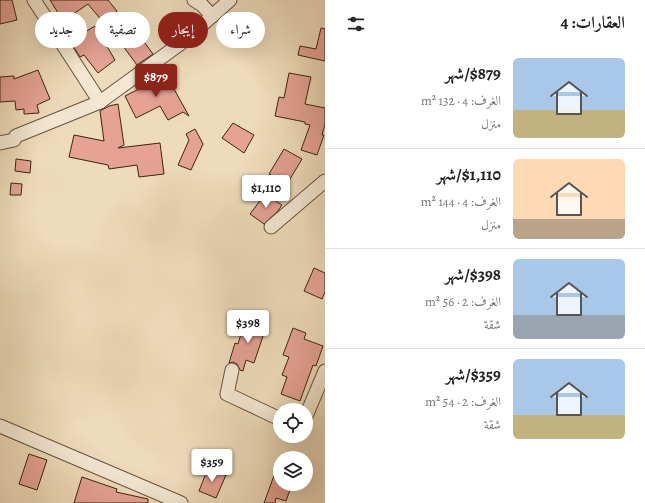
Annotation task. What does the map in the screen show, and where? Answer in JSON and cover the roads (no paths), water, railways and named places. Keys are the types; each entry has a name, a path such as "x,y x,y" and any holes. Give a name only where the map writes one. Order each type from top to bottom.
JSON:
{"street":[{"path":"34,0 100,102"},
{"path":"194,0 202,5 212,16"},
{"path":"0,143 14,140 16,136 100,102 184,42 230,0"},
{"path":"271,227 325,182"},
{"path":"232,370 227,394 273,416"},
{"path":"311,403 325,371"},
{"path":"0,426 181,503"}]}
